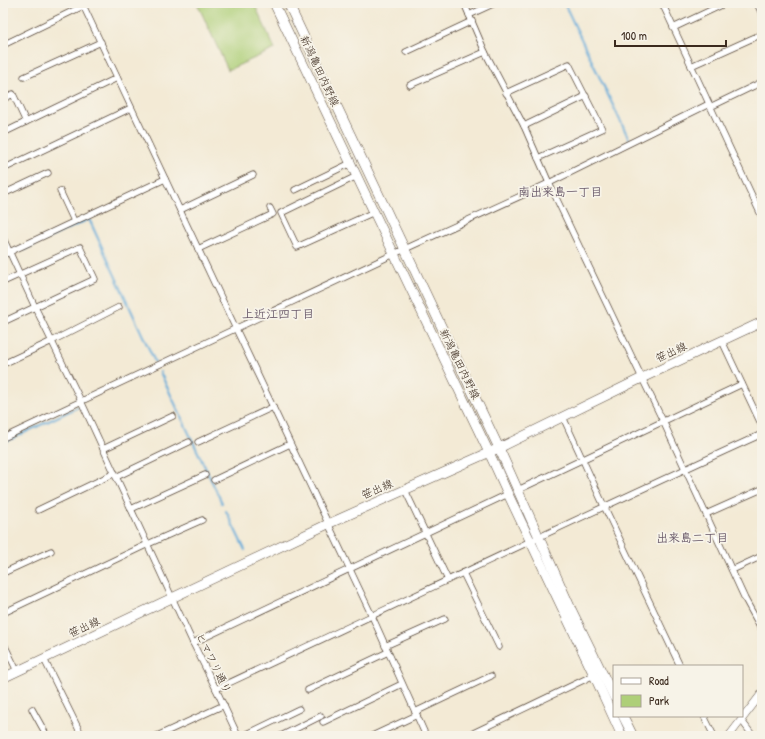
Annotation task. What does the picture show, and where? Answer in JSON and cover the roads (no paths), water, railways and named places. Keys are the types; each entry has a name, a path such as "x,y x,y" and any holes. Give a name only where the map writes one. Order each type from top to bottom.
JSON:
{"main road":[{"name":"新潟亀田内野線","path":"274,3 489,452 613,717"},
{"name":"新潟亀田内野線","path":"288,3 499,448 572,611 613,695"},
{"name":"笹出線","path":"3,678 328,524 499,448 642,378 762,322"},
{"name":"新潟亀田内野線","path":"613,717 622,736"},
{"path":"624,717 633,736"}],"street":[{"path":"464,3 485,52 524,126 549,183 663,421 745,599 762,630"},
{"path":"406,52 471,18 496,3"},
{"path":"662,3 762,217"},
{"path":"674,28 726,3"},
{"path":"757,3 762,14"},
{"path":"7,43 83,4 372,616 426,736"},
{"path":"691,66 762,34"},
{"path":"24,77 101,42"},
{"path":"410,85 485,52"},
{"path":"506,93 569,64 586,96 602,129 538,158"},
{"path":"3,133 118,78"},
{"path":"3,438 762,82"},
{"path":"3,99 13,94 26,122"},
{"path":"524,126 586,96"},
{"path":"3,169 131,108"},
{"path":"295,190 351,164"},
{"path":"3,194 48,173"},
{"path":"180,210 253,175"},
{"path":"357,176 282,213 297,247 374,212"},
{"path":"6,253 165,179"},
{"path":"60,191 74,222"},
{"path":"198,249 273,214 270,208"},
{"name":"ヒマワリ通り","path":"3,238 6,253 19,274 81,401 193,643 238,736"},
{"path":"3,282 80,247 95,279 3,322"},
{"path":"3,364 119,307"},
{"path":"722,341 762,426"},
{"path":"518,490 742,384"},
{"path":"198,442 273,407"},
{"path":"103,449 173,416"},
{"path":"563,417 680,665"},
{"path":"216,688 464,573 539,536 762,434"},
{"path":"38,510 189,442"},
{"path":"214,480 290,444"},
{"path":"131,509 205,475"},
{"path":"706,514 762,489"},
{"path":"405,490 448,580"},
{"path":"193,643 508,494"},
{"path":"3,613 202,520"},
{"path":"3,573 51,551"},
{"path":"732,570 762,556"},
{"path":"464,573 499,647"},
{"path":"385,646 445,619"},
{"path":"3,642 17,671"},
{"path":"308,690 388,652"},
{"path":"44,659 82,736"},
{"path":"372,736 491,676"},
{"path":"467,736 594,676"},
{"path":"281,736 402,684"},
{"path":"729,736 762,693"},
{"path":"157,736 224,705"},
{"path":"32,709 47,736"},
{"path":"243,736 299,709"},
{"path":"704,717 714,736"},
{"path":"742,721 753,736"}],"waterway":[{"path":"564,3 629,139"},
{"path":"23,250 89,219 155,362"},
{"path":"3,259 8,256"},
{"path":"160,372 222,503"},
{"path":"3,443 78,407"},
{"path":"226,511 245,550"}],"district":[{"name":"南出来島一丁目","path":"560,191"},
{"name":"上近江四丁目","path":"278,313"},
{"name":"出来島二丁目","path":"692,537"}]}
